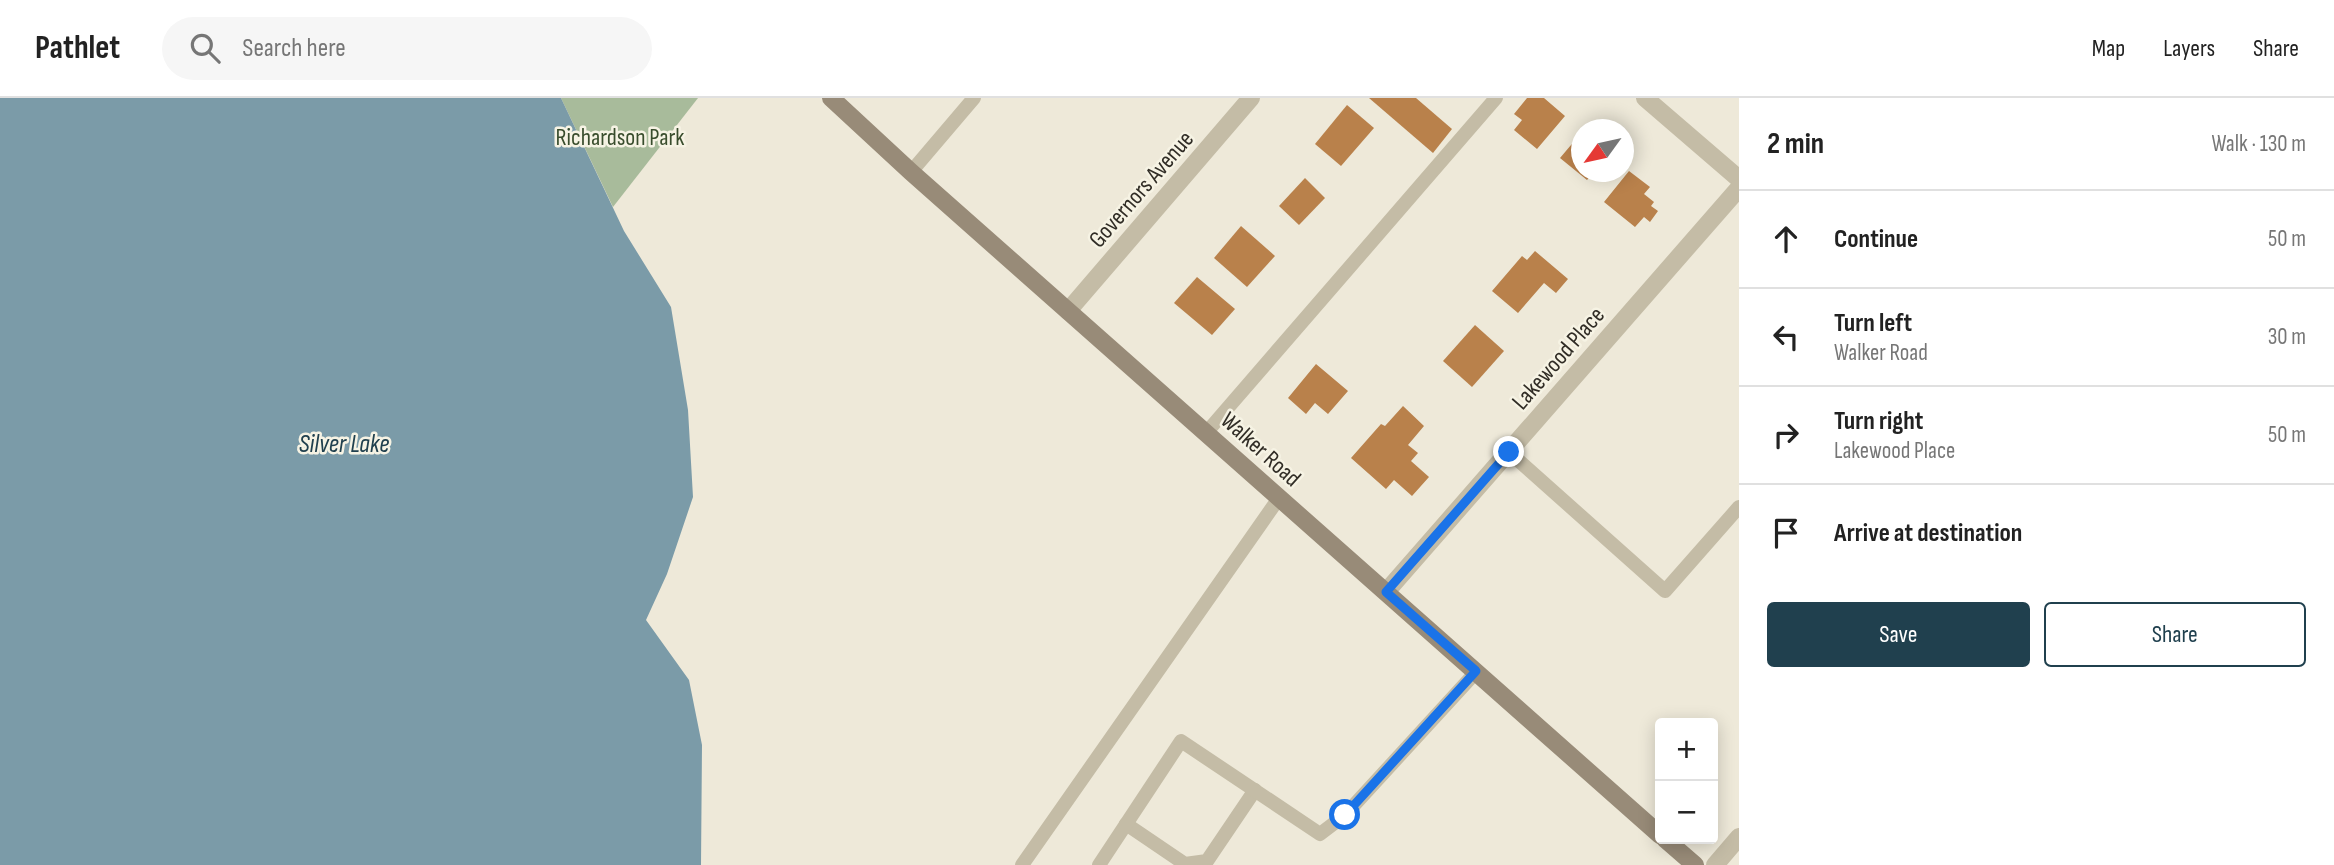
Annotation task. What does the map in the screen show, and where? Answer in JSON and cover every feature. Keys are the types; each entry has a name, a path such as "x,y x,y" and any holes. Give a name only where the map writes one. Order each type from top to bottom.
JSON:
{"street":[{"name":"Walker Road","path":"831,98 911,172 1655,831"},
{"name":"Governors Avenue","path":"1068,311 1251,98"},
{"path":"1645,98 1739,179"},
{"name":"Lakewood Place","path":"1386,592 1739,188"},
{"path":"1715,865 1739,837"},
{"path":"1671,844 1695,865"}],"lane":[{"path":"911,172 974,98"},
{"path":"1206,433 1496,98"},
{"path":"1509,452 1665,591 1739,507"},
{"path":"1022,865 1279,498"},
{"path":"1099,865 1181,741 1320,834 1345,815 1476,671"},
{"path":"1126,824 1185,864 1207,861 1255,790"}],"green space":[{"name":"Richardson Park","path":"561,98 698,98 613,207"}],"water":[{"name":"Silver Lake","path":"0,98 561,98 624,231 671,307 688,410 693,497 667,574 646,620 689,680 702,745 701,865 0,865"}],"building":[{"path":"1369,98 1416,98 1452,129 1433,153"},
{"path":"1527,98 1544,98 1565,116 1537,149 1514,130 1522,120 1514,114"},
{"path":"1347,105 1374,128 1341,166 1315,144"},
{"path":"1571,145 1571,167 1560,158"},
{"path":"1634,175 1650,187 1644,194 1654,202 1651,206 1658,211 1650,222 1644,217 1635,227 1604,202 1620,182 1634,182"},
{"path":"1305,178 1325,198 1299,225 1279,206"},
{"path":"1241,226 1275,256 1247,287 1214,258"},
{"path":"1535,251 1568,279 1556,293 1544,283 1518,313 1492,291 1522,256 1527,260"},
{"path":"1197,277 1235,309 1212,335 1174,303"},
{"path":"1475,325 1504,351 1472,387 1443,361"},
{"path":"1316,364 1348,391 1328,414 1315,403 1306,414 1288,398"},
{"path":"1403,406 1424,426 1408,445 1418,453 1411,461 1429,477 1412,496 1394,480 1386,489 1351,458 1381,424 1385,426"}],"route":[{"path":"1345,815 1476,671 1386,592 1509,452"}]}
